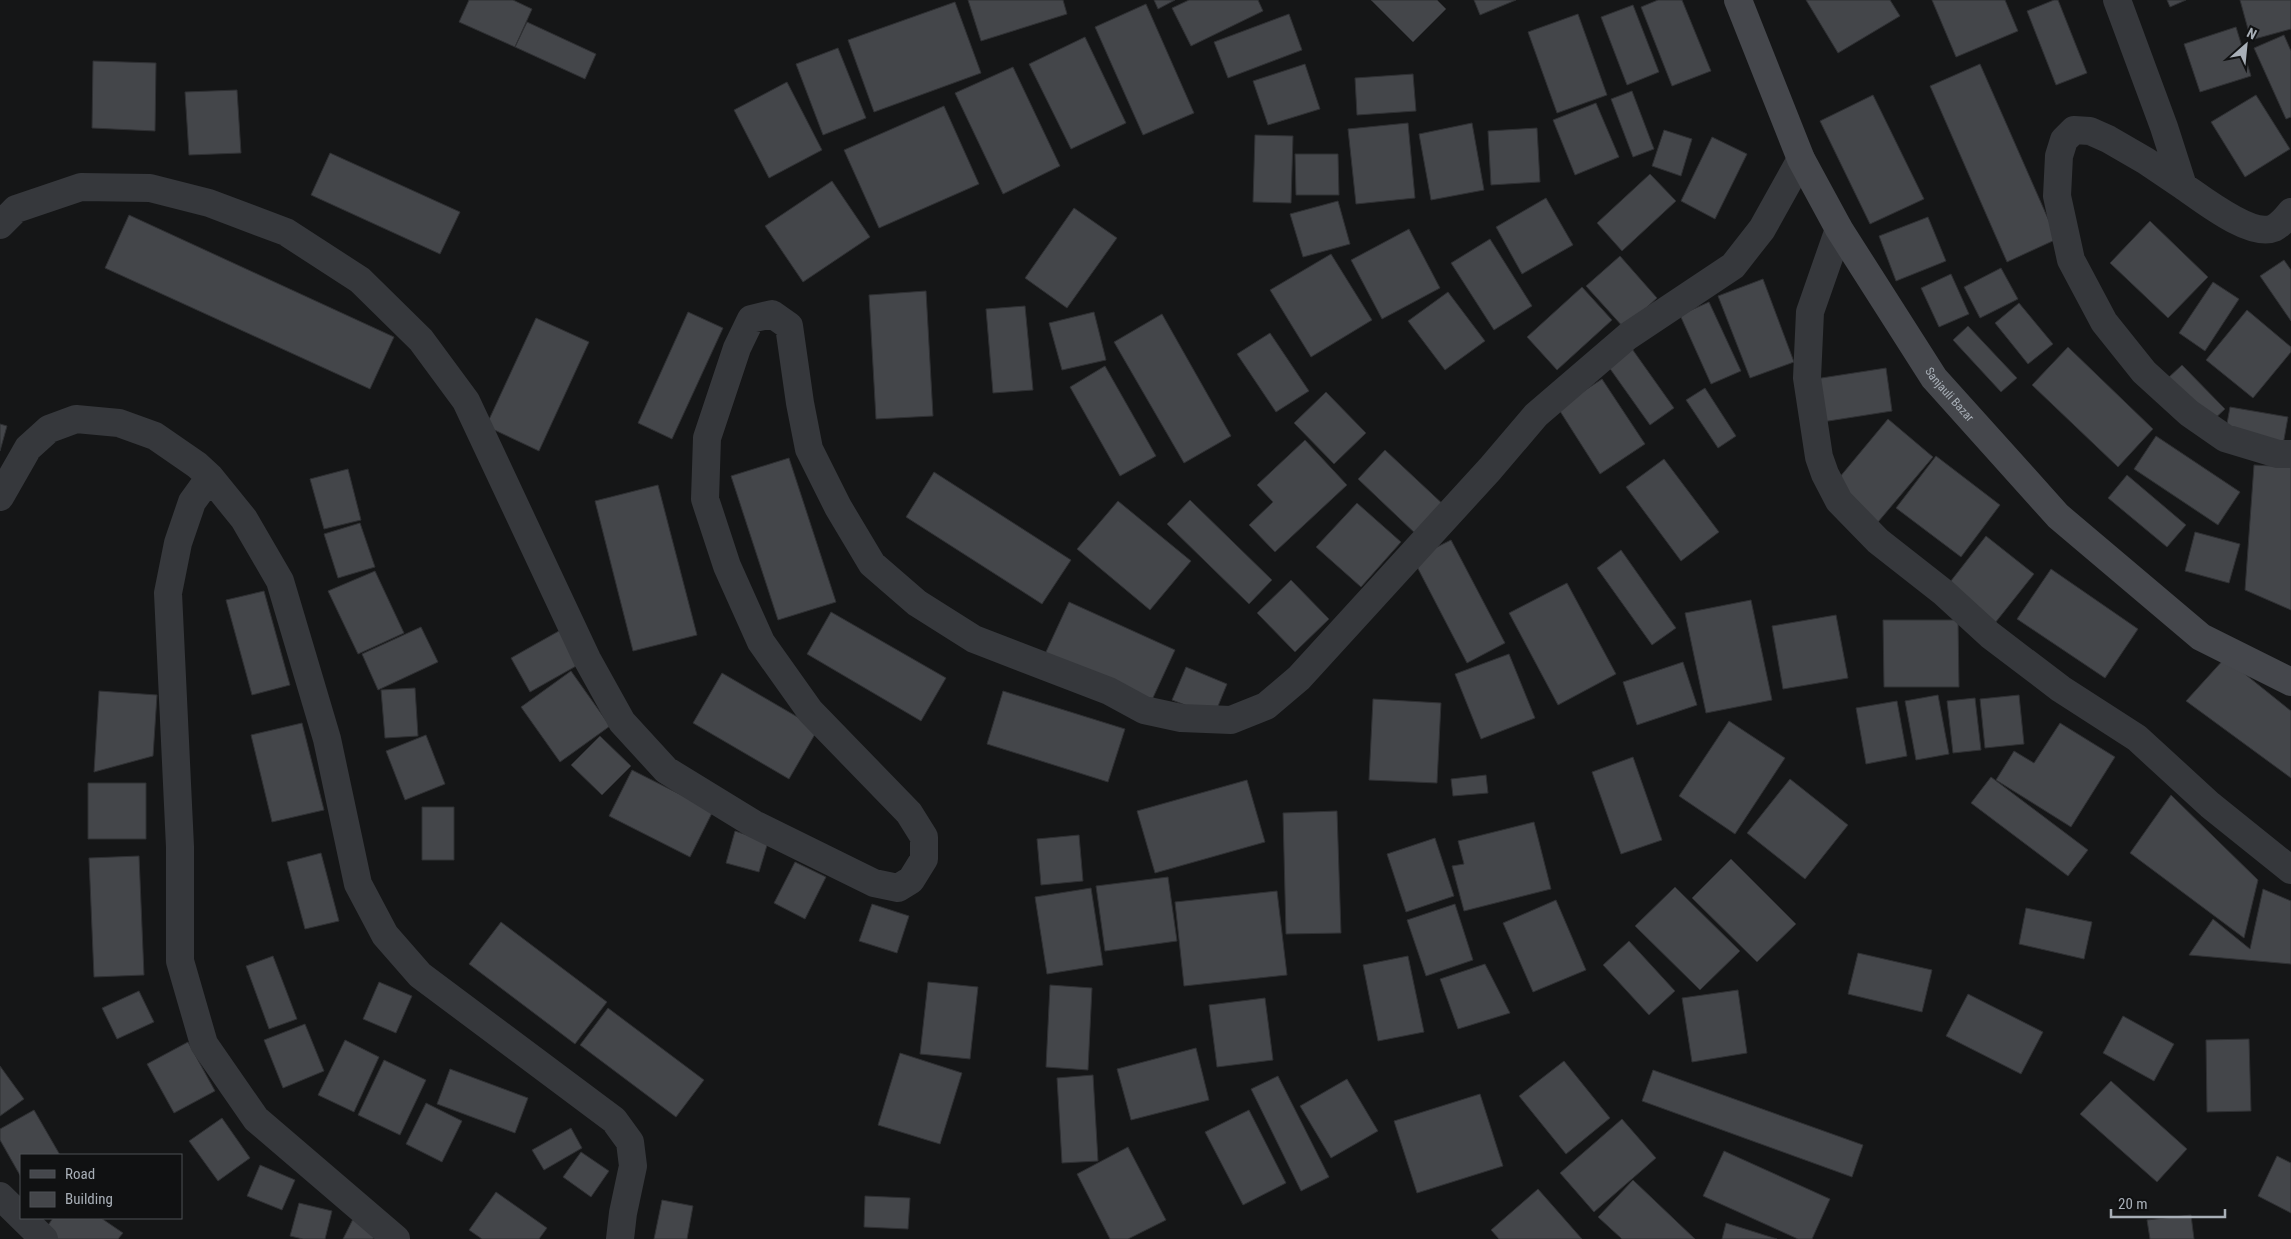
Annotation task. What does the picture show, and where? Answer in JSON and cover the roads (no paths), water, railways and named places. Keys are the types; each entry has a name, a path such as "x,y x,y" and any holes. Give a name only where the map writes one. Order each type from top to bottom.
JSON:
{"main road":[{"name":"Sanjauli Bazar","path":"1738,0 1801,159 1839,229 1934,378 2058,516 2201,637 2291,682"}],"street":[{"path":"2117,0 2158,108 2183,186"},
{"path":"2291,212 2273,228 2256,229 2239,222 2146,161 2090,131 2074,130 2064,140 2059,156 2058,196 2071,260 2104,322 2144,372 2189,413 2225,438 2278,454 2291,454"},
{"path":"0,225 16,209 81,187 150,188 209,203 286,232 360,280 421,340 466,401 587,659 622,722 666,770 738,814 874,883 898,888 911,880 924,859 924,837 909,813 810,711 761,642 726,566 705,499 707,438 737,348 751,319 772,314 789,326 800,403 809,449 838,507 872,564 917,603 974,639 1109,691 1144,710 1181,718 1231,720 1266,706 1299,678 1544,408 1628,336 1733,266 1762,229 1801,159"},
{"path":"1839,229 1810,312 1807,378 1818,457 1839,501 1878,541 1943,592 1990,635 2062,689 2137,738 2210,804 2291,870"},
{"path":"0,497 28,448 49,429 76,419 119,423 155,436 197,465 210,477 244,519 280,581 327,739 358,884 385,935 420,974 614,1120 630,1142 633,1166 623,1213 620,1239"},
{"path":"210,477 192,502 178,543 168,593 180,846 180,961 204,1044 256,1119 396,1239"},
{"path":"0,1196 20,1216"},
{"path":"24,1219 44,1239"}]}
